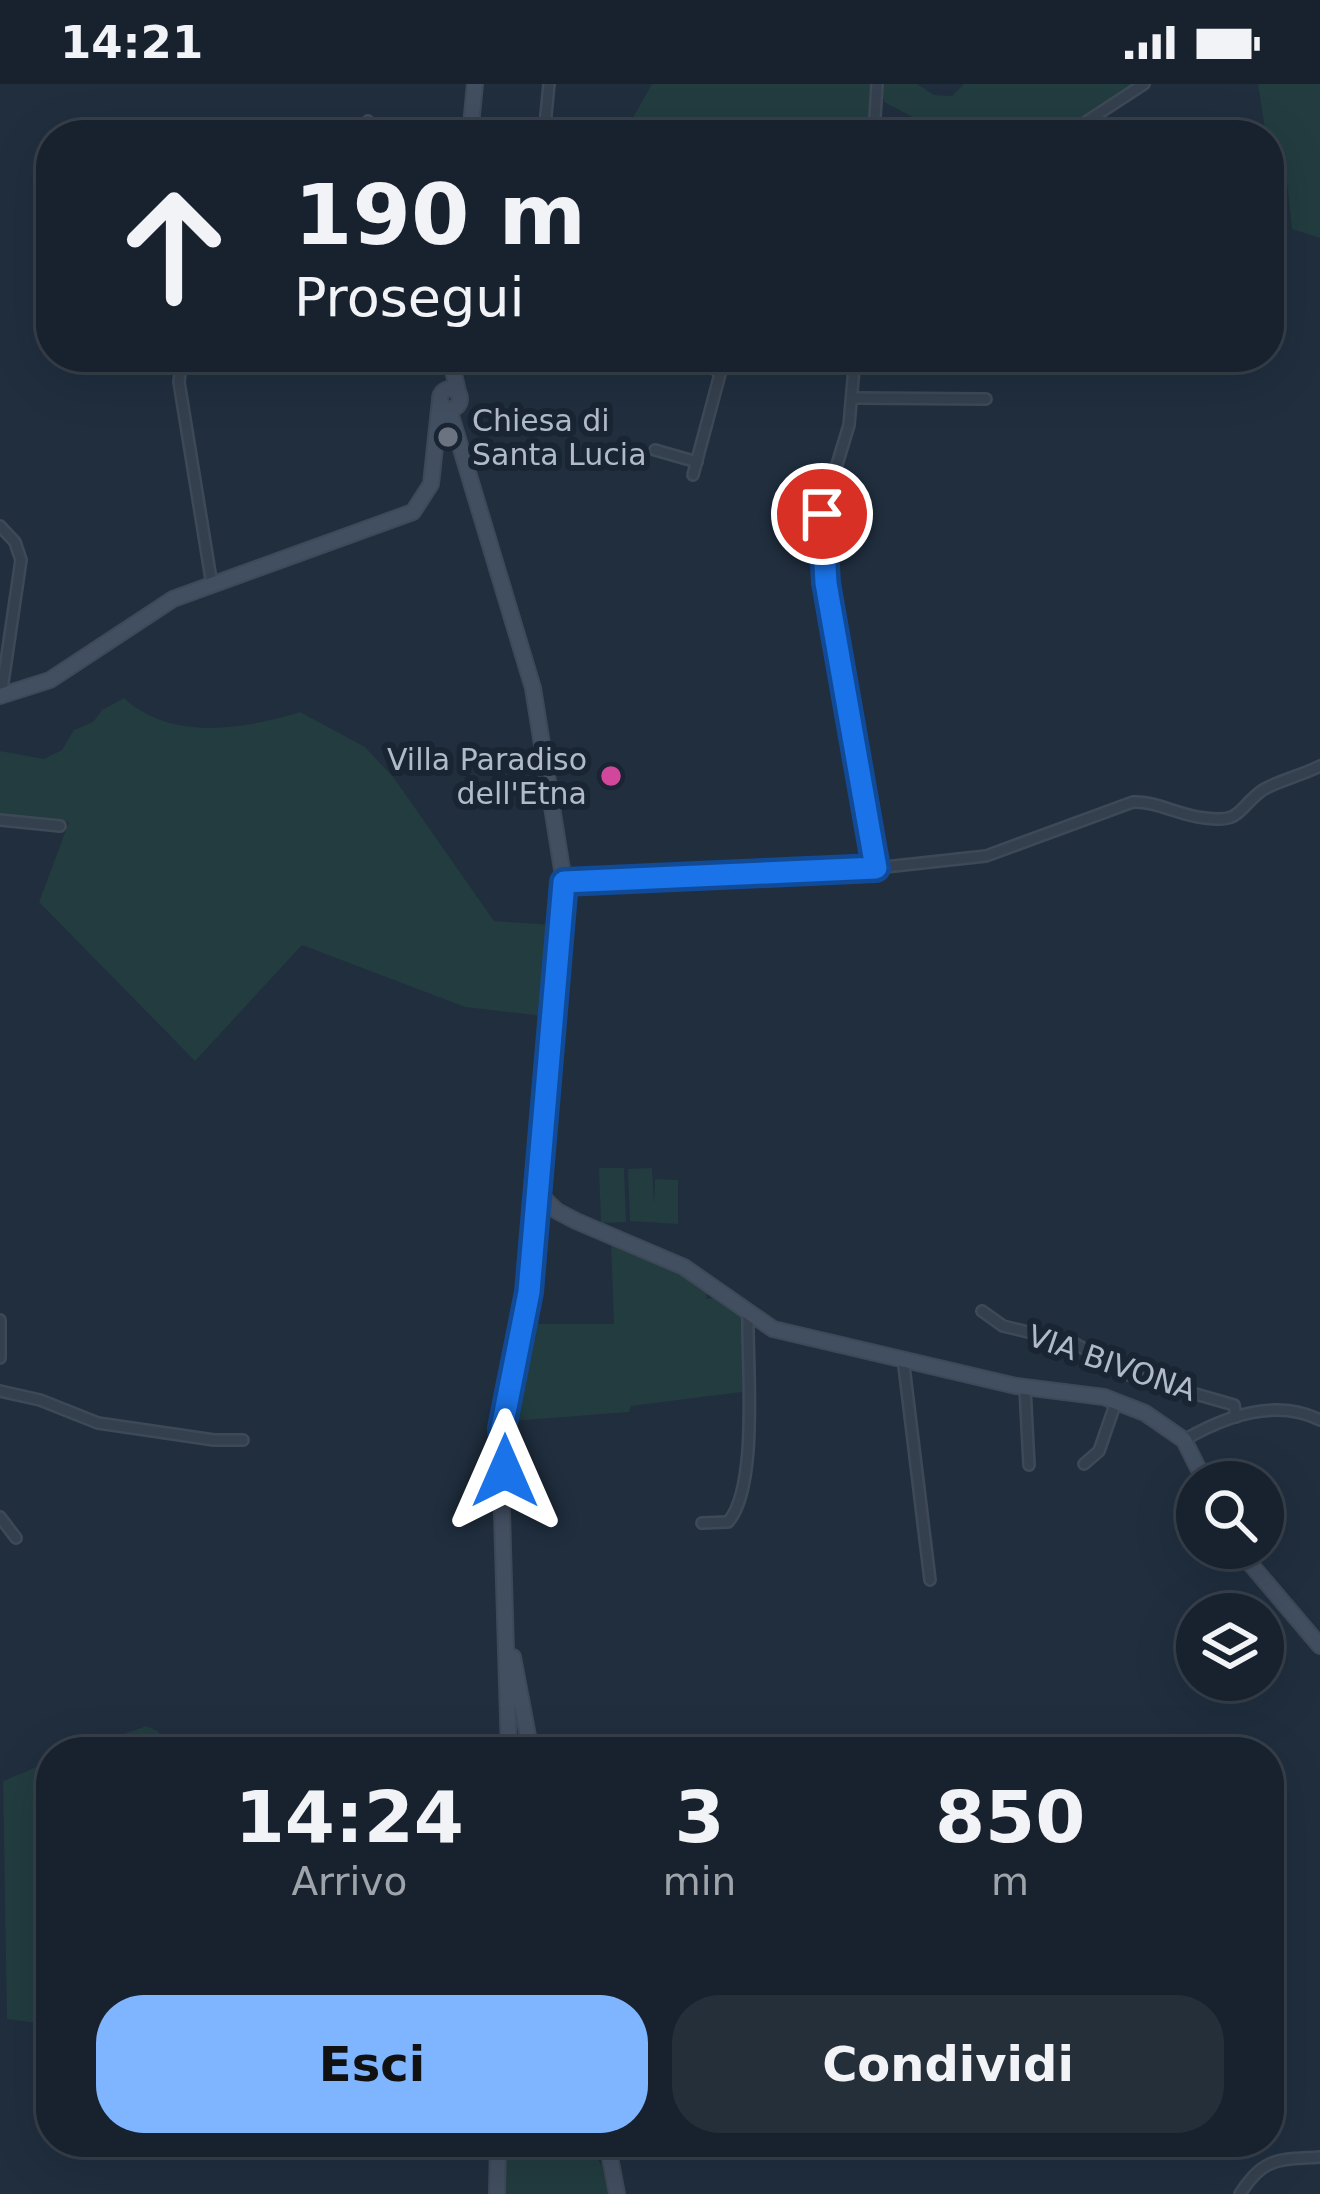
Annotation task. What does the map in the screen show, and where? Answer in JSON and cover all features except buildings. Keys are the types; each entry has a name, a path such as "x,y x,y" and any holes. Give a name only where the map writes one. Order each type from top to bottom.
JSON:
{"main road":[{"path":"471,120 475,84"},
{"path":"448,372 449,403 533,688 564,882 529,1292 502,1428 501,1555 508,1737"},
{"path":"1,696 36,688 157,607 413,512 431,484 437,430 449,403"},
{"path":"537,1192 557,1211 684,1267 748,1315 795,1336 1025,1388 1116,1402 1145,1412 1184,1440 1194,1461"},
{"path":"502,1428 514,1665 528,1737"},
{"path":"1255,1569 1320,1646"},
{"path":"497,2194 498,2157"},
{"path":"610,2157 617,2194"}],"street":[{"path":"545,120 549,84"},
{"path":"875,120 877,84"},
{"path":"1089,120 1144,84"},
{"path":"180,372 212,585"},
{"path":"693,475 718,372"},
{"path":"855,372 854,398 822,514 821,543 876,868"},
{"path":"854,398 986,399"},
{"path":"655,450 697,462"},
{"path":"0,526 15,542 21,560 1,696"},
{"path":"564,882 876,868 986,856 1132,802 1228,819 1239,816 1260,791 1320,766"},
{"path":"0,820 60,826"},
{"name":"VIA BIVONA","path":"982,1311 1004,1326 1074,1343 1129,1375 1234,1405 1236,1417"},
{"path":"702,1523 728,1522 747,1477 748,1315"},
{"path":"0,1320 0,1358"},
{"path":"903,1358 930,1580"},
{"path":"1025,1388 1029,1466"},
{"path":"0,1391 40,1400 86,1420 244,1440"},
{"path":"1084,1464 1100,1451 1116,1402"},
{"path":"1305,1413 1320,1405"},
{"path":"1184,1440 1265,1409 1305,1413 1320,1420"},
{"path":"0,1517 16,1538"},
{"path":"1240,2194 1261,2166 1282,2159 1320,2157"}],"green space":[{"path":"652,84 870,84 872,100 869,120 632,120"},
{"path":"881,84 917,84 934,95 952,96 964,84 1134,84 1077,120 918,120 884,102"},
{"path":"1258,84 1320,84 1320,238 1292,229 1284,120 1264,120"},
{"path":"124,698 164,721 209,728 300,712 365,747 394,778 494,921 553,925 543,1016 465,1007 302,945 195,1061 39,902 69,822 0,816 0,751 44,759 62,750 74,730"},
{"path":"599,1168 624,1168 626,1222 601,1223"},
{"path":"652,1168 654,1203 655,1179 678,1180 678,1224 630,1221 628,1169"},
{"path":"611,1242 667,1262 708,1289 706,1299 719,1297 743,1316 742,1392 631,1406 629,1412 513,1421 530,1324 614,1324"},
{"path":"146,1726 162,1737 115,1737"},
{"path":"36,1767 36,2023 7,2019 3,1781"},
{"path":"505,2157 596,2157 608,2194 504,2194"}],"place":[{"name":"Chiesa di Santa Lucia","path":"448,437"},
{"name":"Villa Paradiso dell'Etna","path":"611,776"}],"route":[{"path":"505,1471 502,1428 529,1292 564,882 876,868 826,583 822,514"}]}
